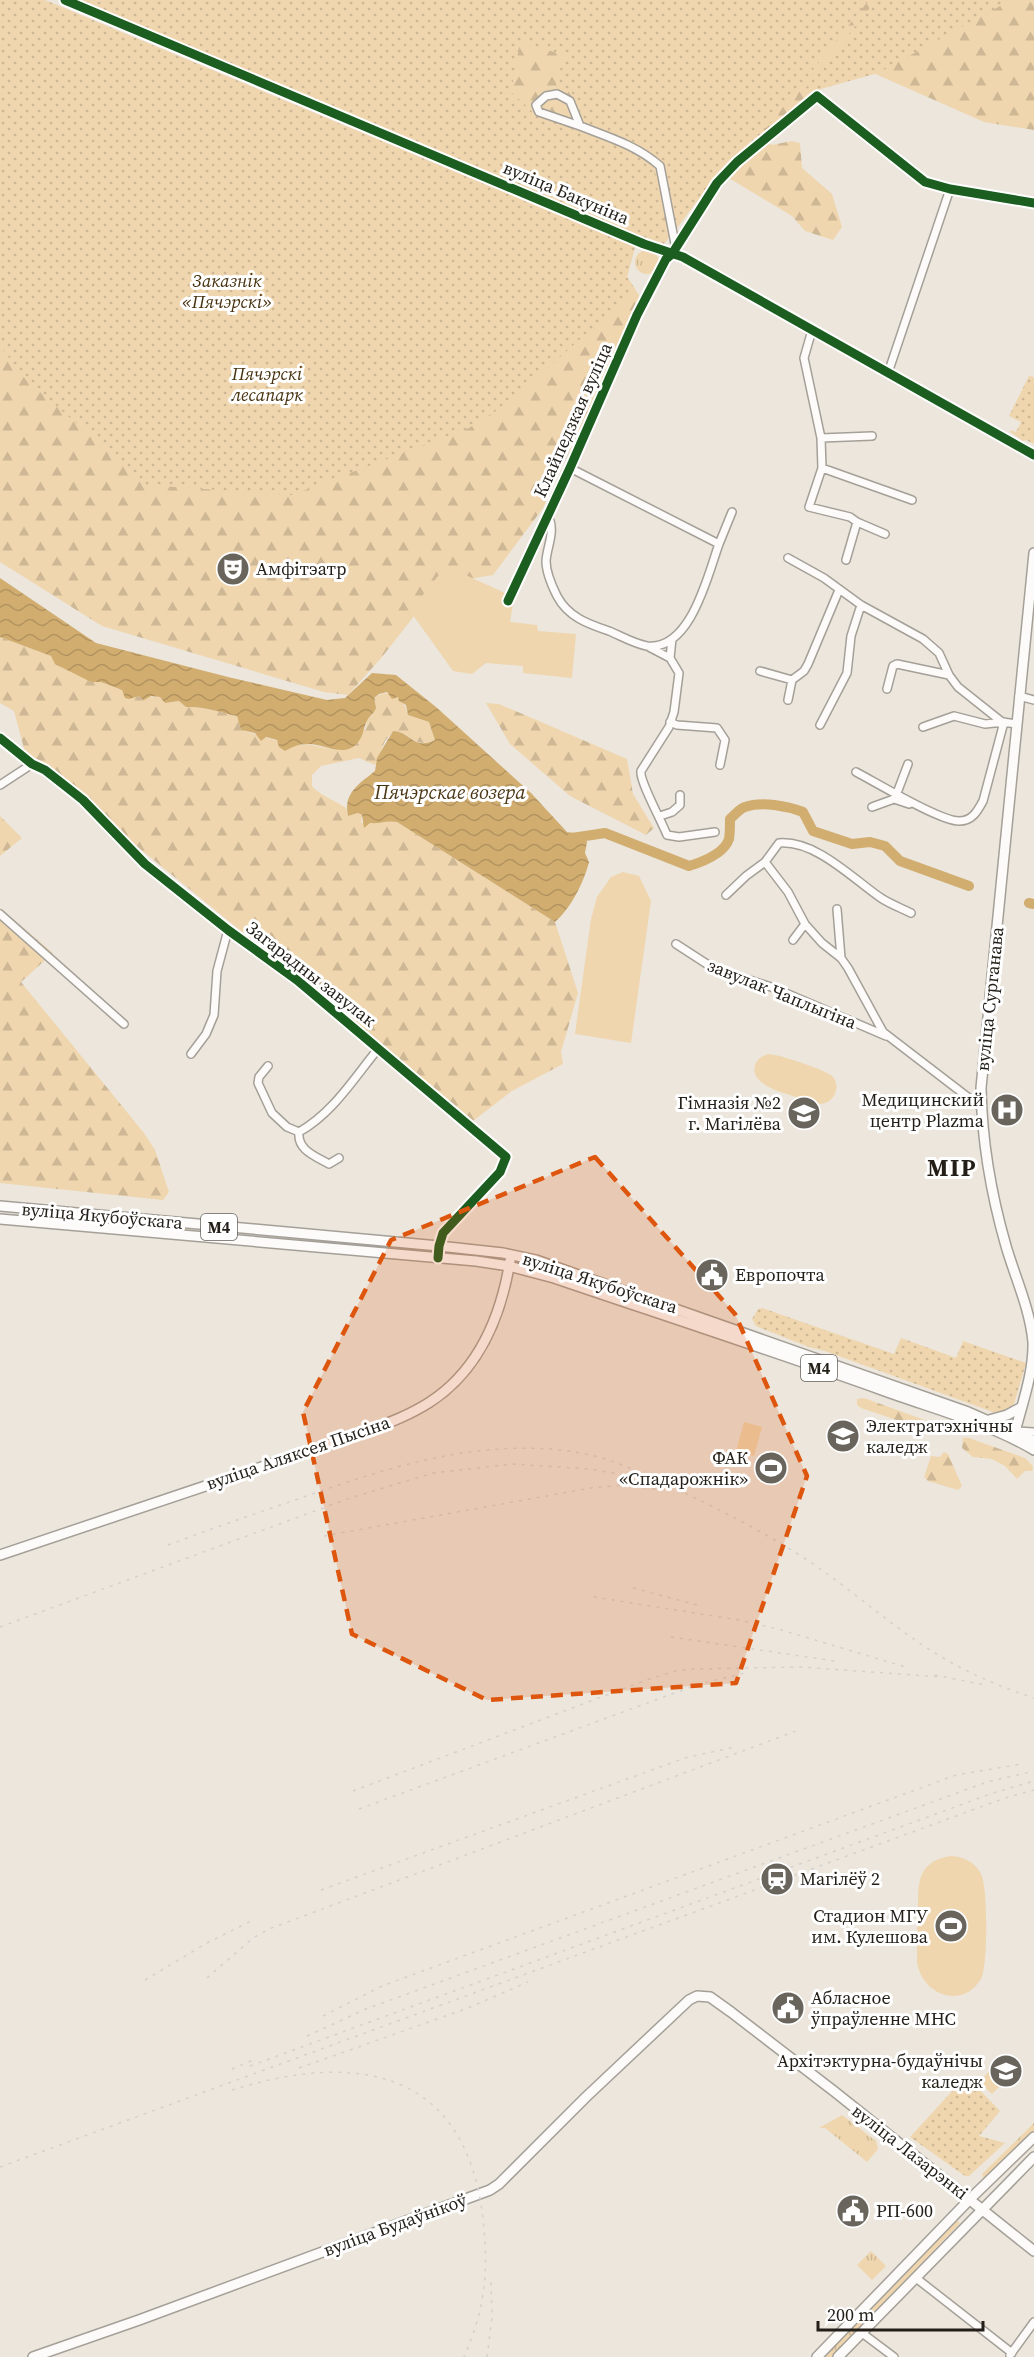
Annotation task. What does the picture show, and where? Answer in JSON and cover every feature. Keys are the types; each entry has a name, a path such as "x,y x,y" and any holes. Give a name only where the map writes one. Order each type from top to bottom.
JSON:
{"main road":[{"name":"вуліца Сурганава","path":"1015,1435 1028,1380 1033,1344 1025,1305 993,1197 982,1108 982,1077 1034,553"},
{"name":"вуліца Якубоўскага","path":"0,1206 439,1246 511,1255 547,1263 989,1420 1015,1435 1034,1450"},
{"name":"вуліца Якубоўскага","path":"0,1219 509,1266 554,1278 1034,1440"},
{"name":"вуліца Аляксея Пысіна","path":"0,1556 354,1436 393,1421 428,1403 447,1390 482,1348 502,1302 511,1255"},
{"path":"989,1420 1008,1415 1020,1408 1034,1440"},
{"name":"вуліца Лазарэнкі","path":"697,1996 710,1997 731,2012 1034,2251"},
{"name":"вуліца Будаўнікоў","path":"33,2357 490,2190 499,2184 586,2097 689,2000 697,1996"},
{"path":"817,2357 970,2199 1034,2137"},
{"path":"838,2357 1034,2157"}],"street":[{"name":"вуліца Бакуніна","path":"65,0 309,101 441,159 674,251 1034,455"},
{"path":"579,126 570,101 557,93 546,96 536,105 539,112 642,151 660,166 674,251"},
{"name":"Клайпедзкая вуліца","path":"508,601 570,468 637,315 666,259 674,251 717,183 737,162 817,96 925,182 950,189"},
{"path":"888,373 950,189 1034,203"},
{"path":"812,330 804,358 821,438 822,468 809,507 850,517 885,534"},
{"path":"821,438 872,436"},
{"name":"Клайпедзкая вуліца","path":"570,468 719,544"},
{"path":"822,468 912,500"},
{"path":"647,646 663,644 672,639 691,619 732,512"},
{"name":"Клайпедзкая вуліца","path":"548,516 551,532 546,563 563,606 574,616 589,624 647,646"},
{"path":"846,560 857,522"},
{"path":"788,558 824,578 861,605 923,639 939,653 949,675 958,687 990,714 1004,722"},
{"path":"788,700 792,680 804,671 808,664 839,590"},
{"path":"820,725 847,674 851,636 861,605"},
{"path":"670,658 672,639"},
{"path":"647,646 670,658 679,673 670,722 663,739 644,765 640,775 667,835 715,832"},
{"path":"887,689 894,666 897,664 949,675"},
{"path":"760,671 792,680"},
{"path":"1019,696 1034,700"},
{"path":"923,727 954,716 985,724 1017,723"},
{"path":"670,722 677,725 717,728 724,740 720,765"},
{"path":"856,772 946,818 959,821 970,818 977,812 989,781 1004,722"},
{"name":"Загарадны завулак","path":"0,738 83,800 145,864 228,930 297,980 506,1157 500,1172 443,1233 438,1258"},
{"path":"0,784 32,764"},
{"path":"897,793 908,764"},
{"path":"660,816 680,805 680,795"},
{"path":"872,807 894,800 919,809 926,808"},
{"path":"726,895 765,862 778,843 796,845 835,864 882,898 911,913"},
{"path":"765,862 788,892 805,924 822,943 841,958 883,1032 982,1108"},
{"path":"837,909 841,958"},
{"path":"0,914 124,1024"},
{"path":"793,939 805,924"},
{"path":"191,1054 206,1034 214,1015 217,970 228,930"},
{"name":"завулак Чаплыгіна","path":"676,944 713,968 774,988 891,1039"},
{"path":"298,1132 320,1119 330,1109 378,1049"},
{"path":"268,1066 259,1077 258,1083 272,1113 287,1127 298,1132"},
{"path":"298,1132 298,1139 304,1149 329,1164 339,1158"},
{"path":"1015,1435 1031,1431"},
{"path":"916,2278 1010,2355 1034,2322"},
{"path":"862,2332 894,2357"}],"highlighted area":[{"path":"595,1157 735,1314 807,1476 736,1683 487,1700 352,1634 303,1412 391,1240"}],"green space":[{"name":"Заказнік «Пячэрскі»","path":"0,0 635,247 627,277 641,298 543,508 493,575 470,579 429,597 382,657 348,695 324,692 102,626 0,562"},
{"name":"Заказнік «Пячэрскі»","path":"0,0 45,0 635,247 627,277 635,289 513,400 469,428 292,495 144,485 26,380 0,346"},
{"path":"77,0 1034,0 1034,130 984,122 846,61 760,137 772,145 792,141 800,143 802,168 832,194 842,227 833,240 805,231 792,216 727,177 713,180 661,248"},
{"path":"77,0 869,0 759,137 713,180 674,232 660,160 636,143 584,122 572,93 556,85 564,55 520,42 511,92 536,115 639,155 653,167 667,240 661,248"},
{"path":"876,0 1011,0 878,73 810,92 805,89"},
{"path":"647,250 652,251 658,257 658,267 652,273 647,274 642,273 636,267 635,262 636,257 642,251"},
{"path":"1029,376 1034,377 1034,444 1023,441 1010,432 1011,430 1016,432 1021,422 1009,416"},
{"path":"446,566 514,597 510,622 537,625 538,631 576,634 572,678 523,673 523,666 486,663 472,674 453,671 410,611"},
{"path":"0,637 51,656 91,682 101,682 122,690 125,697 161,697 165,703 180,701 186,707 205,708 237,716 241,730 294,746 307,744 336,750 366,729 367,720 373,714 374,698 386,693 400,699 408,715 429,722 436,740 417,742 404,734 393,731 385,741 375,765 359,758 321,766 312,775 312,786 346,808 348,816 358,813 362,815 361,823 397,822 555,922 578,993 561,1052 563,1064 512,1091 473,1121 455,1108 295,973 296,968 291,962 285,964 273,957 26,756 14,711 0,703"},
{"path":"486,703 499,704 627,759 633,794 654,828 646,835 570,796 510,744"},
{"path":"0,816 22,838 0,856"},
{"path":"623,872 639,876 651,901 631,1043 575,1034 591,919 597,897 611,877"},
{"path":"0,908 53,953 21,982 144,1133 155,1150 169,1192 163,1200 0,1183"},
{"path":"768,1054 802,1063 829,1074 835,1081 835,1094 829,1101 818,1104 782,1093 764,1084 755,1073 755,1065 760,1058"},
{"path":"0,1212 237,1234 198,1232"},
{"path":"762,1308 894,1354 901,1338 956,1358 963,1341 1026,1363 1014,1404 1001,1415 756,1326 752,1319 758,1309"},
{"path":"864,1398 944,1427 947,1431 945,1434 938,1434 861,1408 857,1405 857,1399"},
{"path":"744,1422 762,1427 754,1456 736,1451"},
{"path":"963,1438 969,1438 1025,1458 1033,1466 1032,1471 1025,1471 1017,1479 1005,1466 992,1459 973,1457 962,1448"},
{"path":"944,1452 948,1454 962,1486 958,1490 928,1481 924,1477 931,1456 940,1457"},
{"name":"Стадион МГУ им. Кулешова","path":"951,1856 969,1861 979,1870 983,1881 986,1909 985,1959 981,1979 973,1989 954,1996 934,1990 926,1983 917,1962 918,1893 921,1876 931,1863"},
{"path":"1001,2059 1014,2072 992,2094 979,2082"},
{"path":"966,2076 1000,2111 979,2136 1005,2143 969,2176 965,2176 910,2137"},
{"path":"842,2115 876,2141 878,2149 867,2162 825,2128 819,2128"},
{"path":"1034,2123 1034,2132 984,2180 982,2174"},
{"path":"956,2220 960,2223 832,2357 821,2357"},
{"path":"871,2251 886,2266 872,2280 857,2265"}],"water":[{"name":"Пячэрскае возера","path":"0,578 96,643 228,677 327,700 345,698 372,673 396,675 436,707 531,793 567,832 582,834 587,842 585,853 589,862 576,894 555,922 397,822 370,823 364,828 362,815 358,813 348,816 350,795 375,771 377,758 393,731 404,734 417,742 428,743 435,740 429,722 408,715 406,705 399,701 398,697 392,699 387,692 374,698 376,708 367,721 361,738 353,747 341,750 304,744 285,751 279,747 277,740 266,737 261,741 255,733 241,730 237,716 205,708 186,707 179,701 165,703 160,697 151,696 144,700 139,696 125,698 122,690 101,682 91,682 55,664 51,656 0,637"}],"waterway":[{"path":"572,838 605,833 689,866 706,860 722,849 729,839 730,819 741,809 759,804 774,805 803,812 813,831 852,844 870,842 885,846 900,861 969,886"},
{"path":"1029,903 1034,904"}],"railway":[{"path":"168,1545 332,1487 437,1458 509,1449 545,1449 581,1453 640,1472 740,1521 820,1568 939,1656 1006,1688 1034,1698"},
{"path":"0,1627 350,1498 433,1473 512,1464 590,1469 635,1477"},
{"path":"324,1536 591,1488 624,1485 669,1491"},
{"path":"633,1588 697,1605"},
{"path":"594,1597 739,1620 778,1629 909,1668"},
{"path":"671,1637 835,1661"},
{"path":"353,1791 649,1679 676,1671 801,1667 941,1677"},
{"path":"359,1809 699,1684 745,1673"},
{"path":"935,1675 985,1685"},
{"path":"207,1978 253,1938 269,1929 796,1731"},
{"path":"321,1890 685,1758 734,1747"},
{"path":"323,2016 382,1986 956,1775 1021,1764"},
{"path":"307,2036 366,2009 987,1782 1034,1771"},
{"path":"250,2066 993,1793 1034,1781"},
{"path":"0,2167 1005,1798 1034,1790"},
{"path":"145,1980 207,1943 255,1919"},
{"path":"299,2068 468,2008 528,1982"},
{"path":"232,2069 255,2059"},
{"path":"232,2090 278,2078 322,2073 362,2074 398,2084 429,2102 454,2130 472,2169 483,2219 486,2256 481,2306 464,2357"},
{"path":"487,2357 492,2318 491,2282"}],"cycle path":[{"path":"65,0 644,244 683,257 1034,455"},
{"path":"508,601 570,468 637,315 666,259 672,254 717,183 737,162 817,96 925,182 950,189 1034,203"},
{"path":"0,738 83,800 145,864 228,930 297,980 506,1157 500,1172 443,1233 438,1258"}],"place":[{"name":"Амфітэатр","path":"233,569"},
{"name":"Медицинский центр Plazma","path":"1007,1110"},
{"name":"Гімназія №2 г. Магілёва","path":"804,1113"},
{"name":"Европочта","path":"712,1275"},
{"name":"Электратэхнічны каледж","path":"843,1436"},
{"name":"ФАК «Спадарожнік»","path":"771,1468"},
{"name":"Магілёў 2","path":"777,1879"},
{"name":"Стадион МГУ им. Кулешова","path":"951,1926"},
{"name":"Абласное ўпраўленне МНС","path":"788,2008"},
{"name":"Архітэктурна-будаўнічы каледж","path":"1006,2071"},
{"name":"РП-600","path":"853,2211"}],"district":[{"name":"МІР","path":"952,1168"}],"park label":[{"name":"Пячэрскі лесапарк","path":"267,384"}]}
